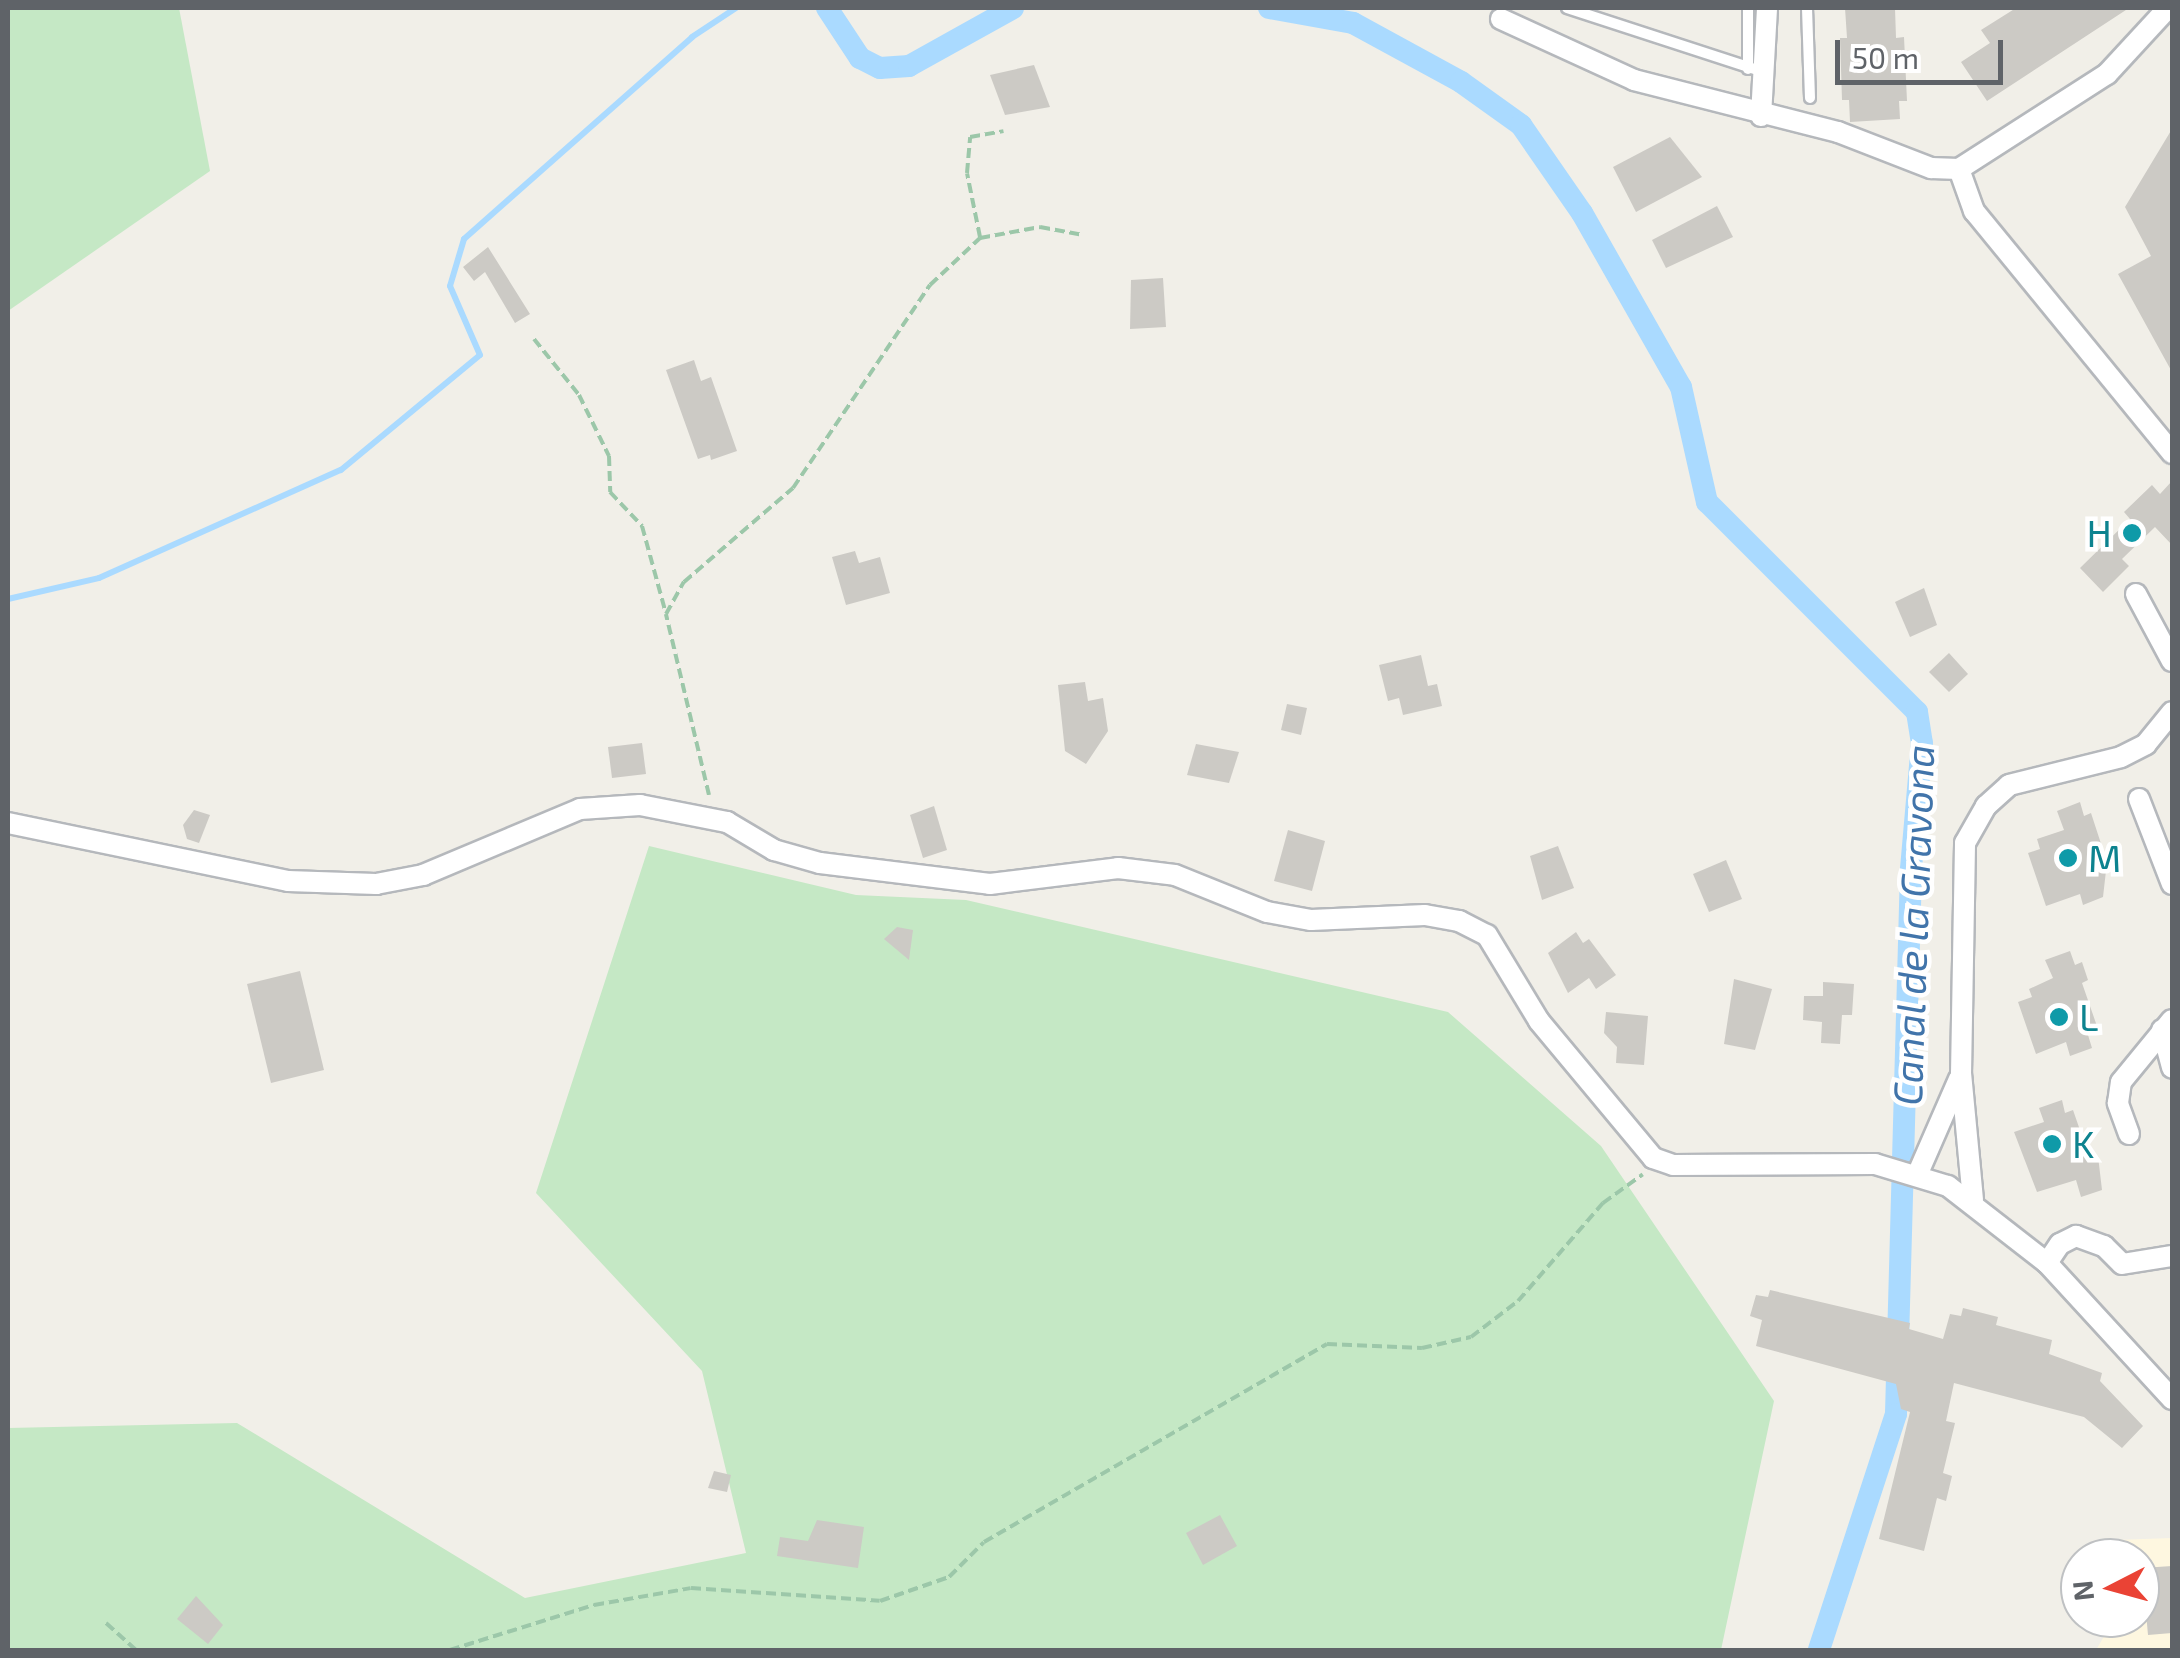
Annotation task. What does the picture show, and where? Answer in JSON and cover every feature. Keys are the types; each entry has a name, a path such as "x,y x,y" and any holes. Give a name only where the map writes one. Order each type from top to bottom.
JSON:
{"street":[{"path":"1761,116 1758,71 1767,8"},
{"path":"1502,13 1634,80 1761,116 1838,132 1931,168 1959,169 2106,74 2168,8"},
{"path":"1959,169 1974,212 2172,452"},
{"path":"2136,594 2172,662"},
{"path":"1974,1200 1961,1074 1965,843 1979,818 2009,786 2031,776 2122,757 2146,744 2172,712"},
{"path":"2138,799 2170,870"},
{"path":"8,824 288,881 376,884 423,874 580,810 640,806 714,819 774,850 820,863 990,884 1118,868 1175,875 1266,912 1311,920 1425,914 1459,921 1486,935 1539,1022 1653,1158 1673,1165 1875,1164 1918,1173 1974,1200 2047,1264 2172,1399"},
{"path":"2167,1025 2172,1068"},
{"path":"2130,1134 2118,1103 2120,1082 2167,1025"},
{"path":"1918,1173 1961,1074"},
{"path":"2047,1264 2060,1244 2076,1236 2104,1246 2122,1264 2172,1256"}],"lane":[{"path":"1567,8 1758,71 1748,8"},
{"path":"1807,8 1810,98"}],"path":[{"path":"980,238 967,173 970,137 1003,131"},
{"path":"666,614 684,582 793,488 930,285 980,238 1040,227 1082,234"},
{"path":"534,338 579,395 609,456 610,492 642,526 714,819"},
{"path":"450,1650 594,1605 691,1588 880,1601 949,1577 984,1542 1326,1344 1422,1348 1470,1337 1518,1301 1603,1203 1647,1172 1653,1158"},
{"path":"106,1623 136,1650"}],"shaded area":[{"path":"2160,1538 2172,1538 2172,1650 2096,1650 2103,1638 2160,1638"}],"green space":[{"path":"8,8 179,8 210,171 8,311"},
{"path":"649,846 856,895 966,900 1448,1012 1601,1146 1774,1401 1721,1650 8,1650 8,1428 237,1423 525,1598 746,1553 702,1371 536,1193"}],"building":[{"path":"1845,8 1895,8 1896,38 1904,37 1907,101 1899,101 1900,119 1850,122 1849,100 1842,100 1840,38 1847,38"},
{"path":"2016,8 2129,8 1987,101 1961,62 1990,43 1981,30"},
{"path":"1034,65 1050,107 1005,115 990,75"},
{"path":"2172,129 2172,372 2118,274 2151,256 2125,207"},
{"path":"1670,137 1702,177 1636,212 1613,167"},
{"path":"1717,206 1733,237 1666,268 1652,240"},
{"path":"488,247 530,314 515,323 485,272 474,281 463,267"},
{"path":"1163,278 1166,327 1130,329 1131,280"},
{"path":"694,360 701,381 711,377 737,451 711,460 710,455 698,459 666,370"},
{"name":"H","path":"2172,481 2172,545 2155,527 2122,559 2129,566 2103,592 2080,568 2130,519 2124,512 2152,485 2160,494"},
{"path":"855,551 859,563 880,557 890,593 846,605 832,557"},
{"path":"1924,588 1937,625 1910,637 1895,602"},
{"path":"1949,653 1968,674 1949,692 1929,672"},
{"path":"1421,655 1428,686 1437,684 1442,706 1403,715 1399,698 1388,701 1379,665"},
{"path":"1085,682 1088,701 1103,698 1108,731 1086,764 1065,751 1058,685"},
{"path":"1287,704 1307,708 1301,735 1281,730"},
{"path":"642,743 646,774 612,778 608,747"},
{"path":"1196,744 1239,752 1229,783 1187,775"},
{"name":"M","path":"2080,802 2084,816 2091,813 2107,862 2103,897 2083,905 2080,894 2046,906 2028,853 2040,849 2037,839 2064,830 2057,811"},
{"path":"934,806 947,850 923,858 910,815"},
{"path":"194,810 210,815 199,843 187,839 183,825"},
{"path":"1288,830 1325,841 1312,891 1274,881"},
{"path":"1558,846 1574,888 1542,900 1530,856"},
{"path":"1726,860 1742,899 1709,912 1693,874"},
{"path":"897,927 913,930 909,960 884,939"},
{"path":"1576,932 1583,943 1589,939 1616,975 1596,989 1589,978 1568,993 1548,953"},
{"name":"L","path":"2070,951 2075,965 2082,962 2088,980 2082,983 2099,1032 2088,1035 2092,1048 2070,1056 2066,1042 2036,1054 2018,1002 2032,997 2029,989 2053,978 2045,960"},
{"path":"300,971 324,1070 271,1083 247,984"},
{"path":"1734,979 1772,989 1755,1050 1724,1044"},
{"path":"1823,982 1854,984 1852,1015 1842,1015 1840,1044 1821,1043 1822,1022 1803,1020 1804,996 1823,996"},
{"path":"1606,1012 1648,1016 1644,1065 1616,1063 1617,1047 1604,1033"},
{"name":"K","path":"2062,1100 2065,1113 2073,1110 2090,1159 2098,1156 2102,1190 2081,1197 2076,1180 2037,1192 2014,1132 2044,1122 2039,1108"},
{"path":"1770,1290 1910,1323 1909,1329 1943,1339 1950,1314 1961,1316 1963,1308 1998,1317 1996,1325 2052,1340 2049,1354 2102,1373 2100,1381 2143,1426 2122,1448 2084,1417 1954,1383 1946,1421 1955,1423 1943,1473 1952,1476 1946,1501 1937,1498 1924,1551 1879,1539 1910,1412 1901,1409 1896,1384 1756,1346 1762,1320 1750,1316 1756,1295 1768,1297"},
{"path":"714,1471 731,1475 727,1492 708,1488"},
{"path":"1220,1515 1237,1546 1203,1565 1186,1533"},
{"path":"817,1520 864,1527 858,1568 777,1556 780,1537 808,1541"},
{"path":"2172,1566 2172,1633 2160,1634 2160,1567"},
{"path":"196,1596 223,1625 208,1644 177,1619"}],"waterway":[{"path":"8,599 99,578 341,470 480,355 450,286 464,239 692,37 736,8"},
{"name":"Canal de la Gravona","path":"827,8 860,58 880,68 909,66 1013,8"},
{"name":"Canal de la Gravona","path":"1269,8 1353,23 1461,82 1521,125 1582,213 1681,387 1707,502 1917,712 1922,743 1911,870 1896,1414 1819,1650"}],"place":[{"name":"H","path":"2132,533"},
{"name":"M","path":"2068,858"},
{"name":"L","path":"2059,1017"},
{"name":"K","path":"2052,1144"}]}
